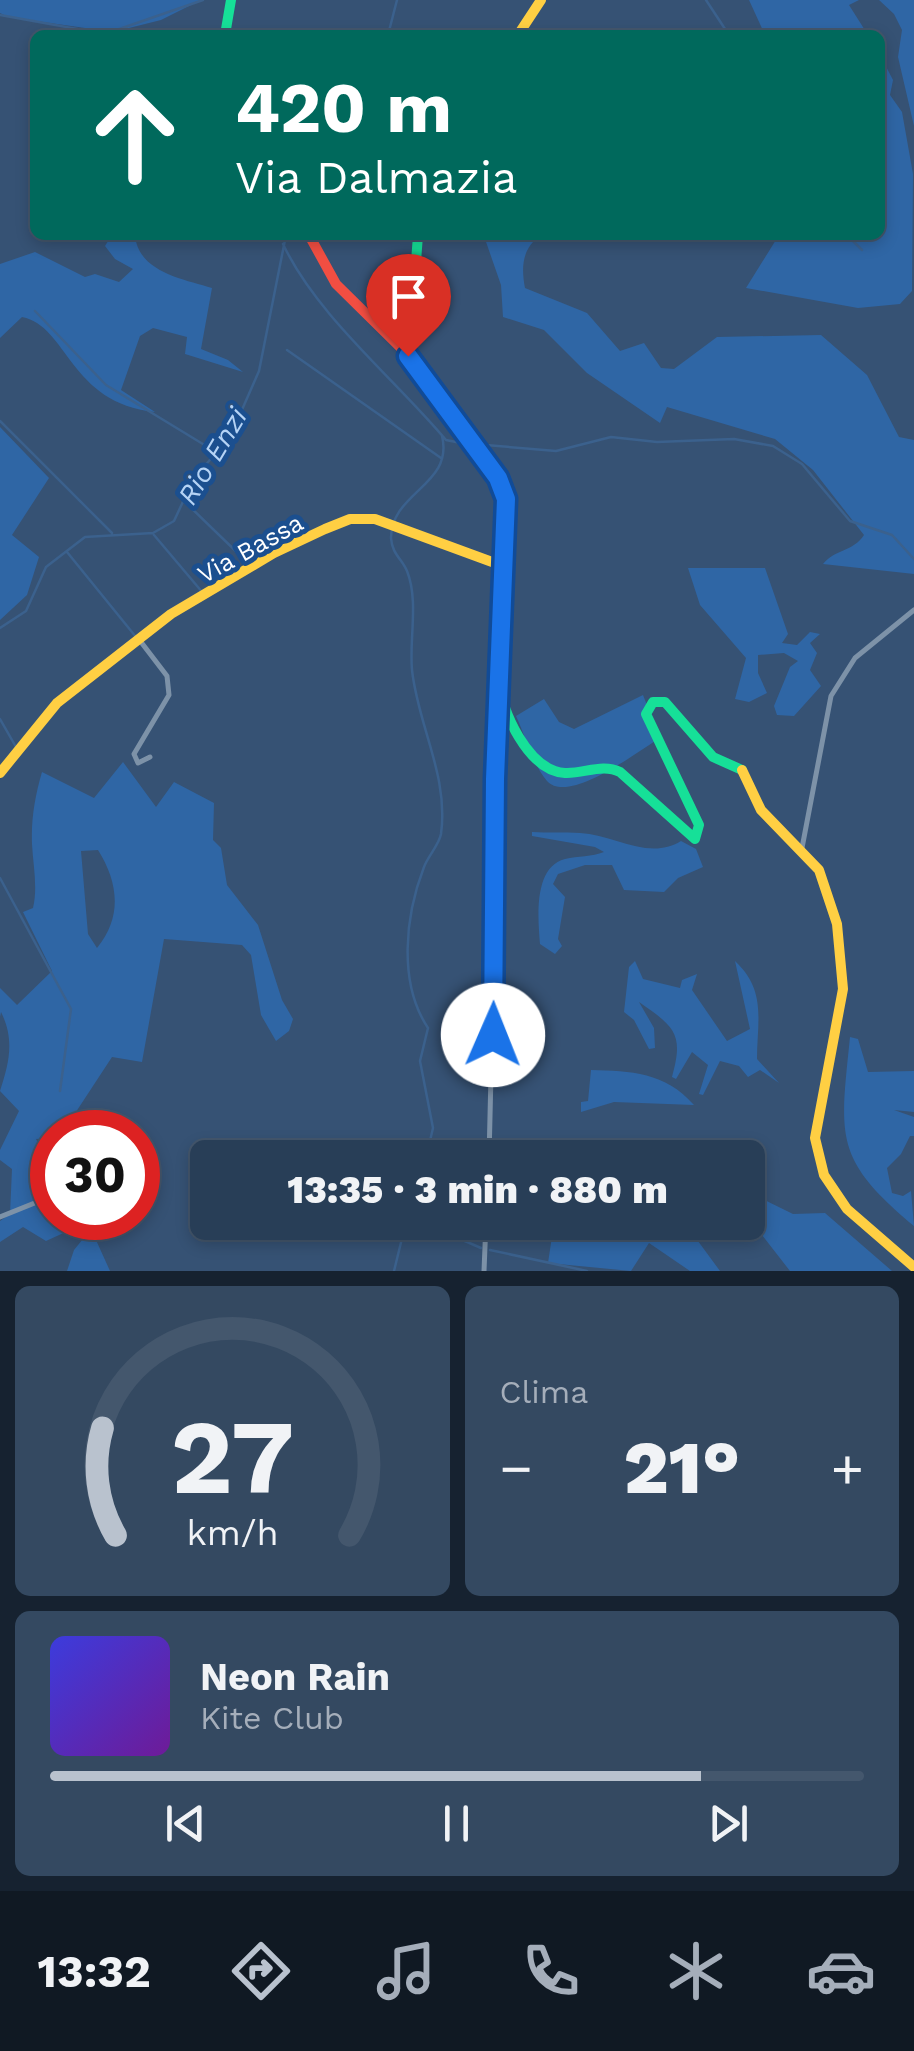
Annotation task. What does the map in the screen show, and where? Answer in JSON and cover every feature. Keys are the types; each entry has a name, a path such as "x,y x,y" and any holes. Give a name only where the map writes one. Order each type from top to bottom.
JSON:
{"main road":[{"path":"227,30 230,0"},
{"path":"521,30 541,0"},
{"path":"312,240 346,297 408,356 505,494 500,697 522,740 550,770 566,773 610,767 620,772 688,837 695,839 700,825 646,714 653,702 665,702 713,757 747,772 761,810 802,848 827,889 844,975 815,1138 824,1174 848,1209 914,1267"},
{"path":"408,356 418,240"},
{"name":"Via Bassa","path":"0,773 56,704 179,608 220,589 274,552 350,519 392,525 503,566"}],"street":[{"path":"802,848 822,754 825,714 838,683 870,643 914,610"},
{"path":"140,642 170,686 169,695 134,754 138,763 150,757"},
{"path":"489,1140 500,697"},
{"path":"0,1217 30,1205"},
{"path":"484,1271 485,1240"}],"shaded area":[{"path":"0,0 201,0 161,20 121,30 99,30 0,13"},
{"path":"749,0 859,0 849,5 865,30 763,30"},
{"path":"879,0 914,0 914,126 898,57 902,30 894,14"},
{"path":"885,65 893,80 890,95 902,112 913,174 912,291 900,304 858,308 746,288 776,240 885,240"},
{"path":"109,240 136,240 144,258 153,266 212,288 201,349 228,360 243,372 185,354 187,337 153,328 140,336 121,390 155,412 126,406 104,395 37,323 22,317 0,338 0,264 35,252 85,277 95,274 119,282 133,269 115,259 105,246"},
{"path":"485,240 536,240 524,258 525,288 587,313 620,351 644,343 661,368 674,369 717,337 821,335 867,375 899,437 914,440 914,574 823,564 864,535 813,470 775,439 667,407 660,423 587,373 544,330 503,317 501,285"},
{"path":"0,427 49,478 12,535 39,557 27,595 0,620"},
{"path":"688,568 765,568 788,634 782,643 797,645 810,632 820,634 810,643 817,653 810,670 821,686 794,716 777,715 774,706 790,667 798,661 784,653 758,655 758,673 767,693 749,702 735,699 746,658 700,605"},
{"path":"643,695 660,738 587,781 557,787 547,781 516,716 544,699 559,722 574,729"},
{"path":"123,762 156,807 174,782 214,803 213,840 221,848 227,885 258,925 282,1000 293,1019 289,1031 276,1041 261,1015 251,955 242,945 164,939 142,1062 112,1057 77,1110 30,1110 30,1231 23,1227 0,1242 0,1221 10,1214 12,1169 0,1160 0,1150 19,1111 0,1091 9,1042 1,1012 0,1017 0,988 17,1005 52,971 23,912 33,908 32,826 42,772 94,798","holes":["98,850 110,874 114,911 97,948 88,934 81,851"]},
{"path":"532,832 593,835 644,848 681,841 696,849 703,867 678,878 664,892 624,890 612,865 585,865 558,874 553,884 565,897 558,939 562,946 555,954 540,944 540,895 547,872 565,859 604,852 532,836"},
{"path":"635,961 643,979 680,988 682,980 697,974 692,990 727,1041 750,1029 735,961 756,995 757,1059 779,1083 760,1070 748,1077 739,1066 720,1061 703,1095 699,1094 708,1065 692,1052 676,1079 672,1077 677,1051 674,1033 639,1002 654,1028 655,1048 649,1049 634,1020 624,1012 629,967"},
{"path":"850,1037 858,1039 868,1072 914,1071 914,1112 894,1110 914,1117 914,1136 910,1136 901,1154 887,1168 892,1193 903,1196 911,1191 914,1226 868,1182 848,1144 844,1099"},
{"path":"591,1070 634,1073 659,1080 694,1105 614,1102 581,1112 581,1102 588,1101"},
{"path":"765,1200 793,1214 825,1213 892,1271 790,1271 765,1239"},
{"path":"82,1240 96,1240 110,1271 67,1271"},
{"path":"551,1240 697,1240 720,1271 690,1271 649,1243 631,1271 548,1263"}],"waterway":[{"path":"117,30 203,0"},
{"name":"Rio Enzi","path":"389,30 397,0"},
{"path":"706,0 726,30"},
{"path":"0,15 83,30"},
{"name":"Rio Enzi","path":"0,628 26,611 46,567 85,537 153,533 174,521 194,478 230,437 259,371 285,240"},
{"path":"852,240 862,250"},
{"path":"283,244 316,296 358,346 446,440 466,444"},
{"path":"35,311 106,385 216,452"},
{"path":"287,350 441,458"},
{"path":"0,421 112,533"},
{"path":"430,1140 433,1128 420,1061 428,1028 412,991 408,949 417,886 440,838 441,792 415,691 411,583 391,538 401,510 439,466 442,436"},
{"path":"474,444 556,451 611,437 657,442 734,439 773,446 802,464 850,521 892,535 914,559"},
{"path":"185,502 247,562"},
{"path":"154,535 203,593"},
{"path":"67,552 136,637"},
{"path":"0,719 16,747"},
{"path":"0,878 71,1009 60,1091"},
{"path":"394,1271 402,1240"},
{"path":"463,1240 481,1248"},
{"path":"490,1250 587,1271"}],"traffic: fast":[{"path":"226,30 231,0"},
{"path":"409,356 418,240"},
{"path":"503,494 498,679 511,722 528,751 552,770 565,773 606,768 620,772 695,839 699,825 646,714 653,702 665,702 713,757 742,770"}],"traffic: slow":[{"path":"521,30 541,0"},
{"path":"0,773 57,703 171,614 274,553 325,529 350,519 375,519 503,566"},
{"path":"742,770 761,810 819,870 837,924 843,989 815,1138 824,1175 847,1209 914,1267"}],"traffic: jam":[{"path":"312,240 336,284 409,356 503,494"}],"route":[{"path":"408,356 498,478 506,499 495,779 493,1035"}]}
